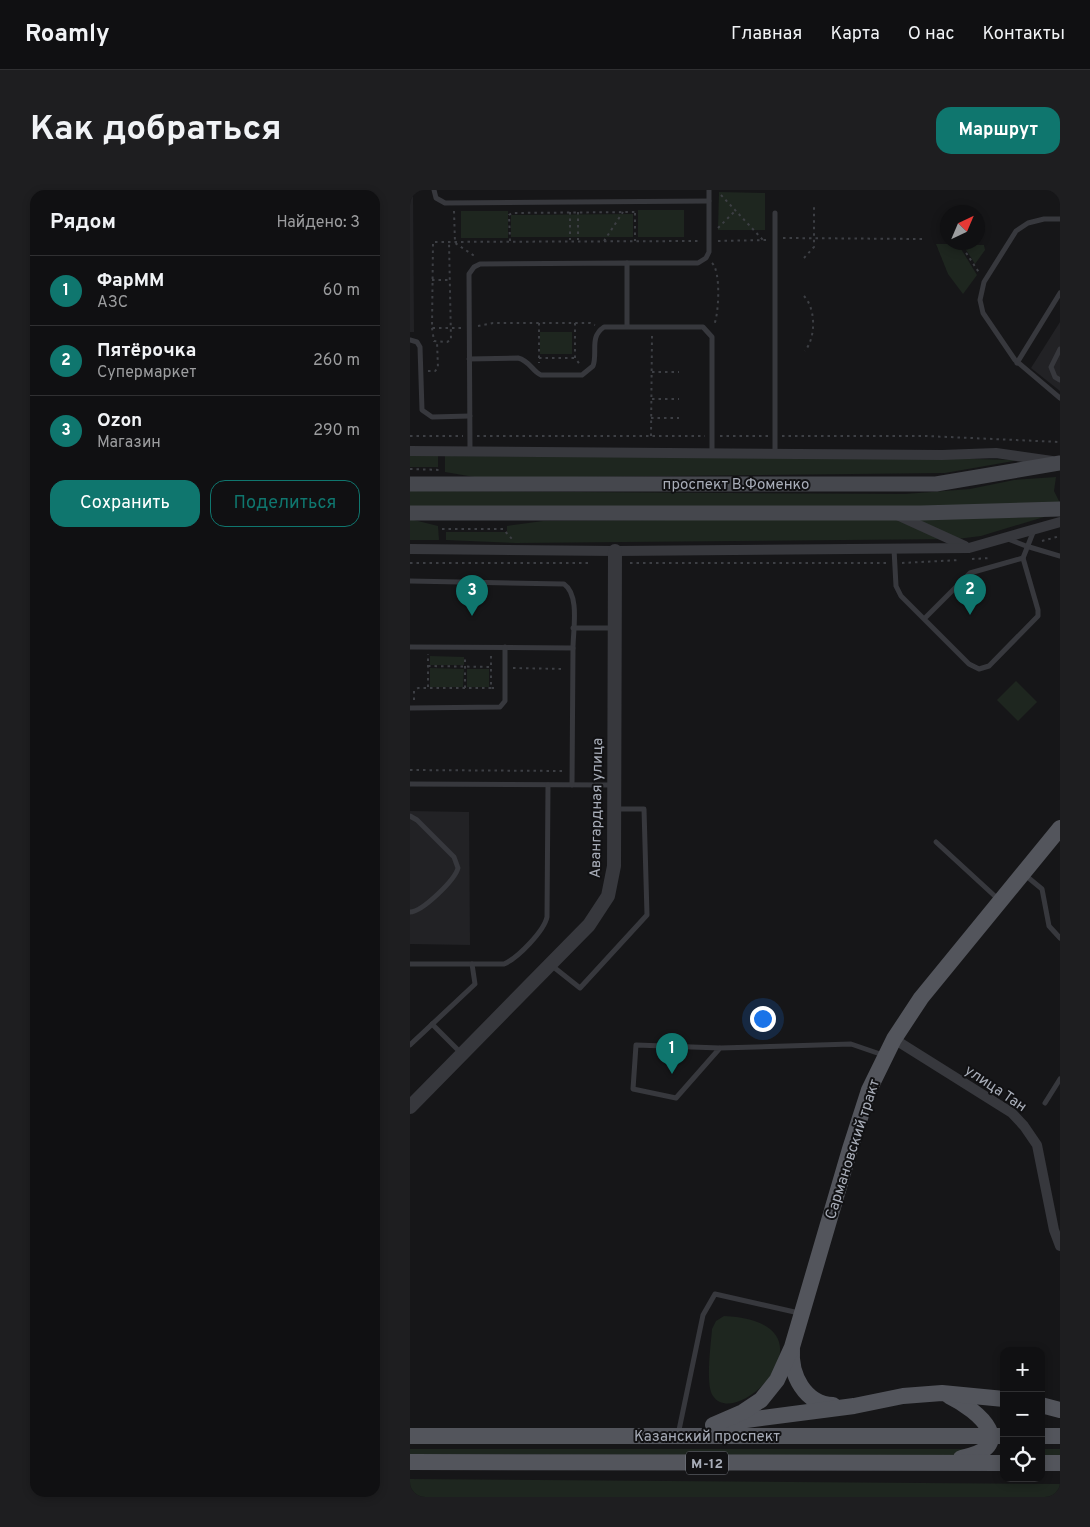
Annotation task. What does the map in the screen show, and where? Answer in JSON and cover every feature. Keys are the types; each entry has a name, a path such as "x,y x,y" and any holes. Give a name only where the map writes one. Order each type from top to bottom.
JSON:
{"main road":[{"name":"проспект В.Фоменко","path":"410,484 936,484 1060,463"},
{"name":"проспект В.Фоменко","path":"410,514 894,513 1060,509"},
{"name":"Сармановский тракт","path":"713,1425 743,1412 761,1400 777,1380 792,1347 869,1090 894,1039 921,998 1060,828"},
{"name":"Сармановский тракт","path":"792,1347 791,1363 798,1380 814,1400 827,1404 854,1406"},
{"path":"630,1437 854,1406 903,1396 942,1393 1000,1399"},
{"path":"934,1463 979,1454 997,1436 966,1405 942,1393"},
{"path":"1045,1406 1060,1410"},
{"name":"Казанский проспект","path":"410,1436 997,1436"},
{"path":"1045,1436 1060,1436"},
{"name":"Казанский проспект","path":"410,1462 1000,1463"},
{"path":"1045,1463 1060,1463"}],"street":[{"path":"410,451 942,455 996,453 1060,463"},
{"path":"894,513 969,548"},
{"path":"410,550 615,551 969,548 1060,522"},
{"name":"Авангардная улица","path":"410,1107 589,926 608,896 614,866 615,551"},
{"name":"улица Тан","path":"894,1039 1012,1113 1024,1126 1037,1145 1054,1230 1060,1246"}],"lane":[{"path":"434,190 438,201 454,204 709,201"},
{"path":"470,451 469,274 474,267 480,264 698,263 706,258 709,252 708,190"},
{"path":"775,213 776,453"},
{"path":"1060,219 1044,218 1019,228 986,279 980,295 982,313 1017,362 1060,398"},
{"path":"627,263 627,326"},
{"path":"1017,362 1060,293"},
{"path":"469,359 522,359 539,374 582,375 588,371 594,361 594,339 597,333 608,326 699,326 709,332 712,337 712,452"},
{"path":"410,340 417,342 420,347 420,407 425,413 432,416 470,416"},
{"path":"1060,349 1052,367 1055,377 1060,380"},
{"path":"894,548 897,591 974,667 979,669 989,666 1038,616 1024,558 1026,546 1034,529"},
{"path":"1006,538 1060,556"},
{"path":"924,619 970,573 1024,558"},
{"path":"410,581 564,584 570,588 573,595 572,785"},
{"path":"573,628 615,628"},
{"path":"410,647 573,648"},
{"path":"412,708 500,707 505,701 505,648"},
{"path":"410,784 614,785"},
{"path":"410,964 501,964 510,961 545,924 548,917 548,785"},
{"path":"550,964 580,988 647,915 644,809 614,809"},
{"path":"410,816 454,857 458,868 454,877 421,909 410,912"},
{"path":"936,842 999,901"},
{"path":"1022,873 1042,890 1049,926 1060,938"},
{"path":"410,1045 475,984 472,964"},
{"path":"432,1024 462,1054"},
{"path":"720,1048 676,1098 633,1089 636,1045 720,1048 851,1044 886,1056"},
{"path":"1045,1102 1060,1079"},
{"path":"679,1430 703,1315 715,1294 802,1314"}],"path":[{"path":"721,194 763,240"},
{"path":"635,202 635,241"},
{"path":"454,204 455,243 474,255 480,264"},
{"path":"804,258 813,249 814,206"},
{"path":"709,237 736,210"},
{"path":"570,212 570,241"},
{"path":"578,212 578,241"},
{"path":"604,241 623,212"},
{"path":"510,241 510,215 512,213 635,212"},
{"path":"775,239 922,239"},
{"path":"432,328 432,338 438,342 449,342 451,338 449,241"},
{"path":"964,250 976,270 986,279"},
{"path":"706,258 716,266 717,272 718,313 709,332"},
{"path":"432,280 449,280"},
{"path":"804,296 812,308 812,340 805,351"},
{"path":"539,323 539,374"},
{"path":"575,323 575,358"},
{"path":"651,436 652,326"},
{"path":"420,371 435,371 437,369 438,342"},
{"path":"539,358 575,358 588,371"},
{"path":"652,372 679,372"},
{"path":"652,399 679,399"},
{"path":"652,418 679,418"},
{"path":"410,436 926,436 1060,442"},
{"path":"410,469 442,471 442,462"},
{"path":"442,534 442,528 503,529 512,538 513,563"},
{"path":"1026,546 1060,536"},
{"path":"428,647 428,688"},
{"path":"465,656 465,688"},
{"path":"491,656 491,688"},
{"path":"428,666 491,667"},
{"path":"505,668 573,669"},
{"path":"412,708 415,690 428,688 505,688"},
{"path":"410,770 572,771"}],"shaded area":[{"path":"410,191 413,191 414,332 410,332"},
{"path":"719,192 765,193 765,230 718,230"},
{"path":"638,210 684,210 684,237 638,237"},
{"path":"461,211 508,211 508,238 461,238"},
{"path":"633,214 633,237 511,237 511,215"},
{"path":"936,244 940,244 940,250 962,250 977,275 963,294 948,274"},
{"path":"966,250 985,250 975,264"},
{"path":"1060,322 1060,391 1031,368"},
{"path":"540,332 572,332 572,354 540,354"},
{"path":"438,455 438,467 410,467 410,456"},
{"path":"445,456 890,457 1020,460 945,473 480,478 445,472"},
{"path":"1056,477 1054,491 1060,503 935,510 410,506 410,491 905,494 970,489 1014,480"},
{"path":"1044,517 981,536 957,539 516,543 446,540 446,532 507,532 507,526 543,521"},
{"path":"410,519 438,526 439,540 410,540"},
{"path":"430,656 464,657 464,665 430,665"},
{"path":"430,668 464,669 463,687 430,687"},
{"path":"467,669 489,669 489,687 467,687"},
{"path":"1016,681 1037,702 1018,721 997,700"},
{"path":"410,811 469,812 470,945 410,944"},
{"path":"724,1316 759,1323 776,1336 780,1354 773,1372 759,1389 742,1400 726,1403 713,1396 709,1383 712,1329 716,1321"},
{"path":"410,1449 967,1449 956,1456 410,1454"},
{"path":"1045,1449 1060,1449 1060,1456 1045,1456"},
{"path":"410,1479 1060,1484 1060,1497 410,1497"}],"place":[{"name":"Пятёрочка","path":"970,615"},
{"name":"Ozon","path":"472,616"},
{"name":"ФарММ","path":"672,1074"}]}
